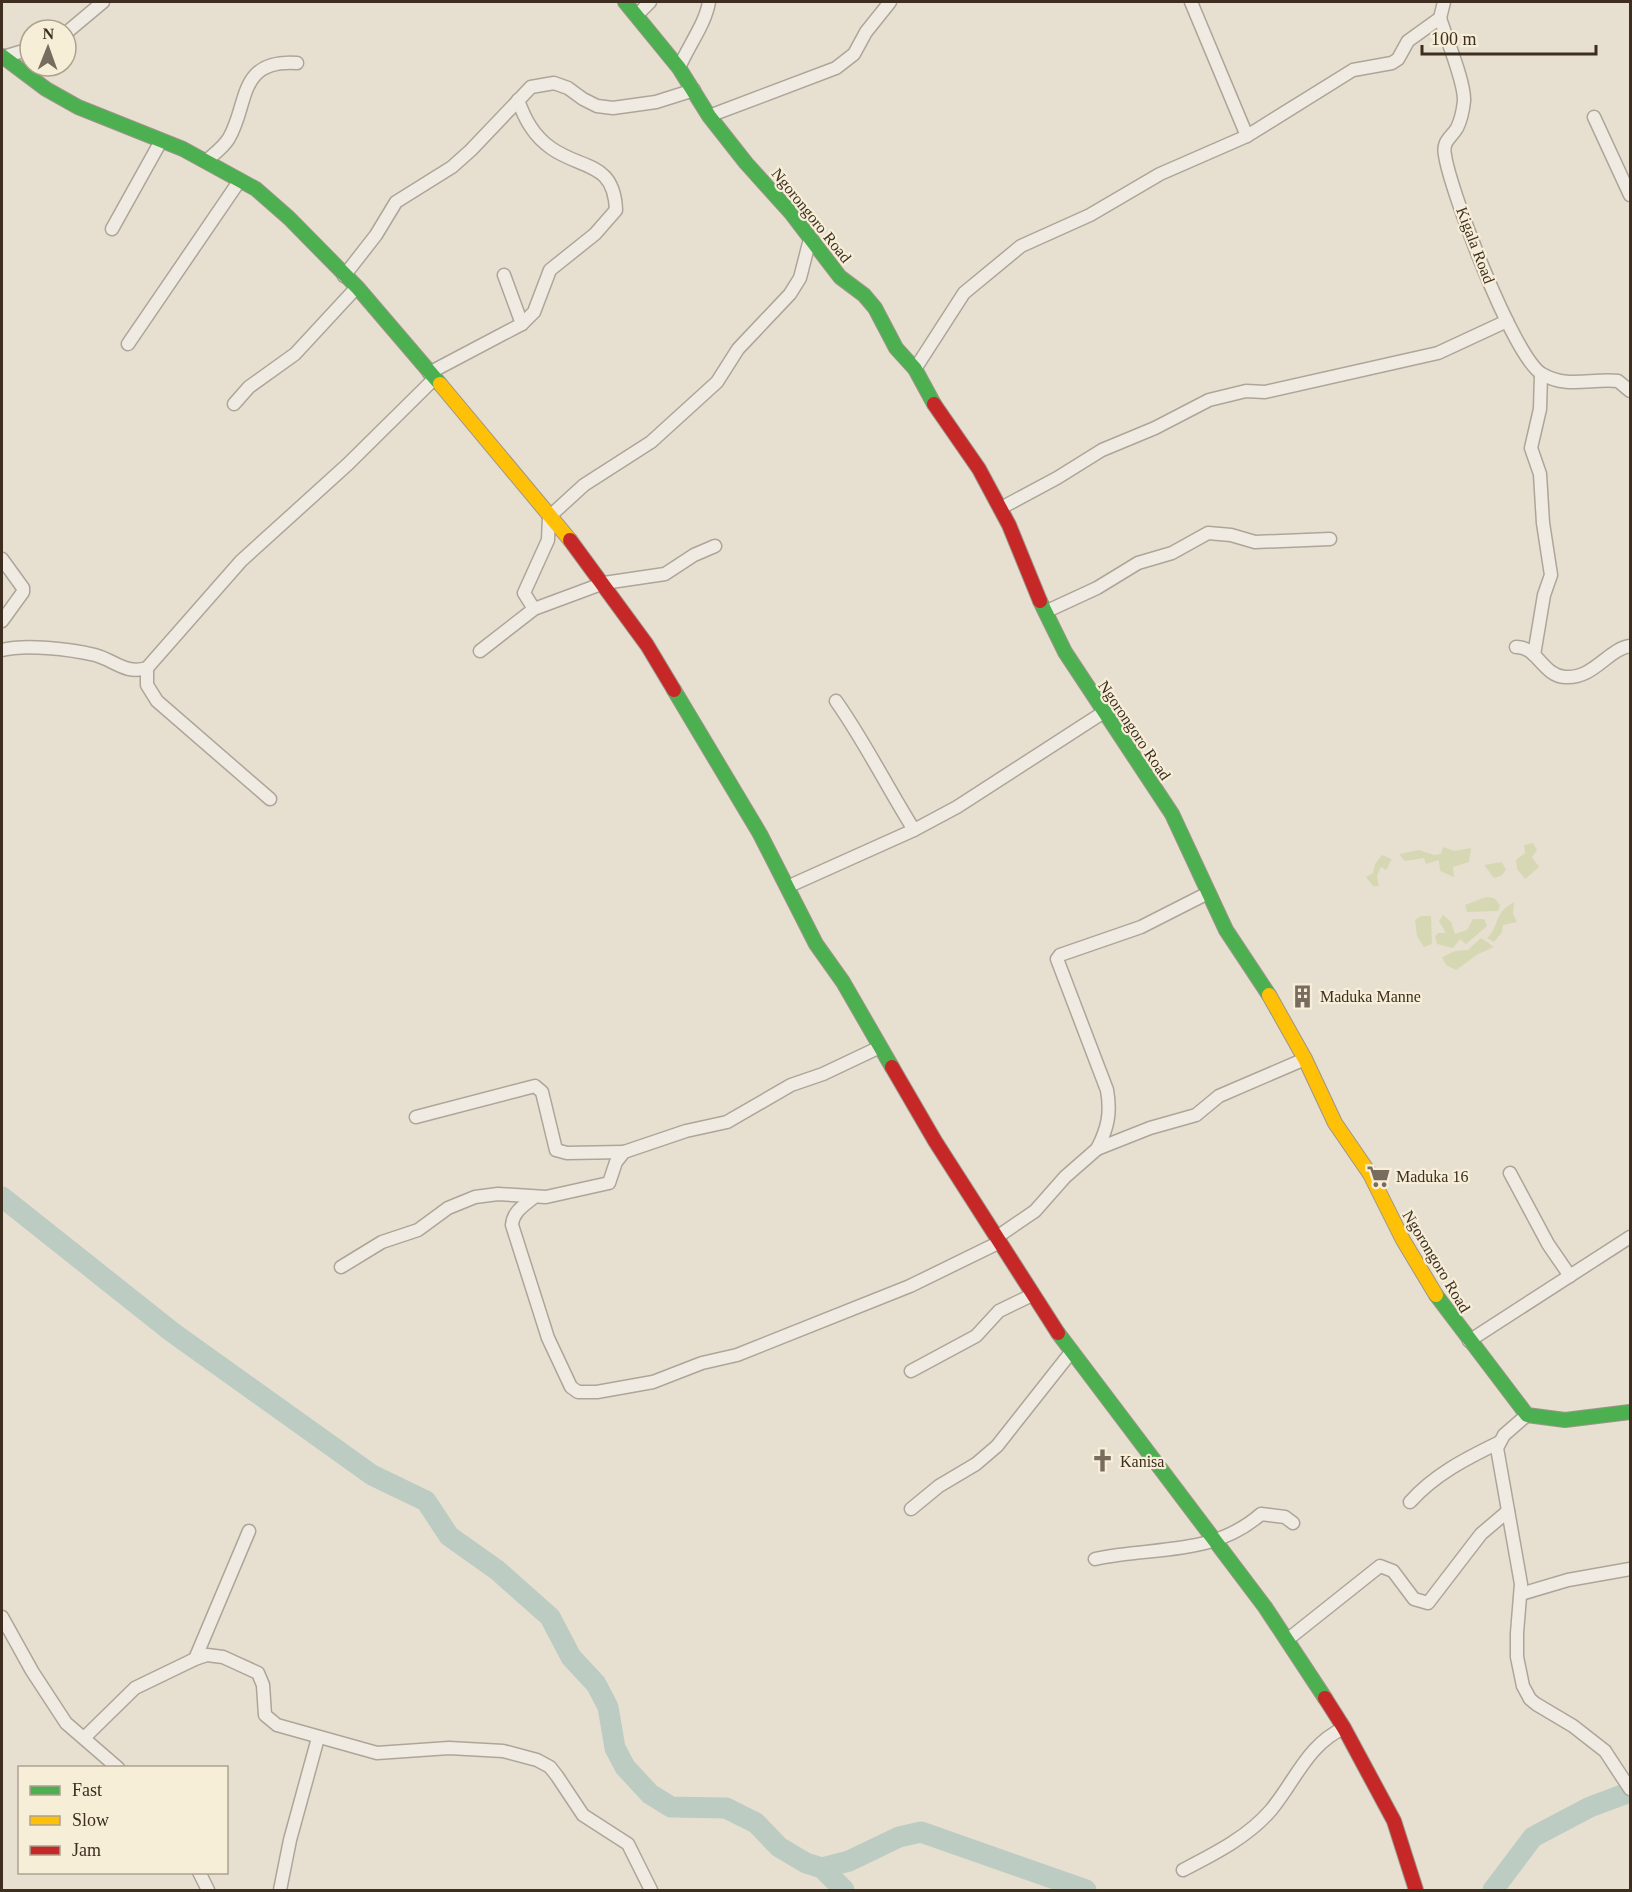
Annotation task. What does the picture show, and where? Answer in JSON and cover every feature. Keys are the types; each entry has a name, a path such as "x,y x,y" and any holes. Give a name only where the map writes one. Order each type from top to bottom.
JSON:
{"street":[{"path":"78,23 103,2"},
{"name":"Ngorongoro Road","path":"625,2 638,15 679,68 709,116 840,277 864,295 875,308 896,348 915,369 925,392 979,469 1001,508 1045,612 1075,670 1172,814 1226,930 1273,1001 1305,1059 1335,1123 1370,1174 1403,1240 1441,1304 1527,1415"},
{"path":"638,15 650,2"},
{"path":"679,68 689,44 705,18 709,2"},
{"path":"709,116 836,68 854,54 878,15 890,2"},
{"path":"1191,2 1247,136"},
{"path":"915,369 964,293 1021,246 1090,215 1160,174 1247,136 1353,70 1392,63 1408,41 1440,18 1444,2"},
{"name":"Kigala Road","path":"1440,18 1464,94 1460,121 1446,140 1445,158 1467,225 1507,321 1530,364 1541,374"},
{"path":"2,56 18,53"},
{"path":"2,56 46,89 78,107 206,161 256,189 289,218 357,287 431,376 512,467 549,517 604,583 647,645 760,834 816,944 843,982 935,1141 1032,1295 1287,1640 1307,1675 1344,1728 1394,1821 1416,1890"},
{"path":"206,161 229,138 242,97 252,80 262,70 275,64 297,63"},
{"path":"344,276 376,235 396,202 452,167 531,87 543,84 561,85 597,106 613,108 656,102 694,90"},
{"path":"270,799 157,701 147,685 147,668 241,561 348,464 431,376 522,324 534,312 550,270 595,234 616,210 615,196 610,182 591,166 554,150 543,142 524,118 518,100"},
{"path":"1594,117 1630,195"},
{"path":"112,229 161,141"},
{"path":"128,344 240,180"},
{"path":"534,609 524,592 549,540 549,517 584,485 651,442 717,382 738,349 790,294 800,278 810,239"},
{"path":"504,276 522,324"},
{"path":"234,404 249,387 295,354 357,287"},
{"path":"1001,508 1057,478 1102,450 1155,428 1209,400 1246,391 1265,392 1438,353 1507,321"},
{"path":"1533,655 1544,595 1551,575 1543,523 1540,474 1531,448 1540,409 1541,374 1580,384 1618,381 1630,391"},
{"path":"1045,612 1097,588 1138,563 1172,553 1208,533 1231,535 1255,542 1330,539"},
{"path":"480,651 534,609 604,583 665,574 694,555 715,546"},
{"path":"2,560 23,588 23,592 2,621"},
{"path":"1516,647 1528,649 1558,676 1567,678 1588,672 1604,663 1618,651 1630,646"},
{"path":"2,650 37,648 93,655 109,660 126,670 147,668"},
{"path":"836,701 858,733 873,765 914,830"},
{"path":"787,887 914,830 986,790 1104,712"},
{"path":"1097,1149 1108,1124 1110,1110 1107,1090 1057,959 1060,955 1164,917 1208,893"},
{"path":"416,1117 536,1086 542,1092 556,1150 567,1153 624,1152 686,1131 727,1122 791,1085 823,1074 880,1047"},
{"path":"533,1198 519,1209 513,1217 512,1225 548,1338 572,1387 578,1392 597,1392 654,1382 702,1362 737,1355 910,1286 999,1240 1035,1211 1055,1187 1097,1149 1150,1128 1196,1115 1205,1110 1219,1096 1305,1059"},
{"path":"341,1266 382,1242 418,1230 448,1208 475,1197 514,1194 533,1198 573,1192 609,1183 616,1162 624,1152"},
{"path":"1510,1173 1548,1244 1570,1276"},
{"path":"1469,1341 1630,1236"},
{"path":"911,1371 976,1336 999,1311 1032,1295"},
{"path":"911,1509 939,1486 976,1464 997,1446 1072,1351"},
{"path":"1410,1502 1425,1485 1443,1472 1498,1443 1527,1415 1541,1419 1569,1419 1630,1412"},
{"path":"1498,1443 1498,1461 1521,1594 1517,1614 1517,1657 1523,1686 1530,1699 1605,1751 1630,1789"},
{"path":"1287,1640 1380,1566 1393,1571 1414,1599 1428,1603 1481,1534 1508,1511"},
{"path":"1095,1559 1188,1548 1244,1528 1261,1514 1285,1518 1293,1523"},
{"path":"195,1659 249,1531"},
{"path":"1521,1594 1568,1580 1630,1569"},
{"path":"2,1617 66,1723 117,1766"},
{"path":"85,1737 135,1688 195,1659 207,1655 223,1657 254,1669 262,1678 265,1715 268,1720 318,1738 377,1753 449,1748 503,1751 537,1760 550,1767 583,1815 628,1844 646,1889"},
{"path":"1183,1870 1224,1848 1254,1826 1270,1810 1316,1746 1330,1734 1344,1728"},
{"path":"280,1890 290,1840 318,1738"},
{"path":"201,1874 208,1890"}],"green space":[{"path":"1533,843 1537,850 1532,857 1539,867 1525,879 1517,869 1516,860 1525,853 1524,845"},
{"path":"1443,847 1454,851 1471,848 1469,862 1453,867 1454,877 1440,871 1439,860 1426,864 1424,858 1405,861 1399,854 1419,850 1434,855 1441,854"},
{"path":"1382,855 1392,859 1386,870 1381,867 1377,876 1379,886 1373,886 1366,877 1373,873 1375,864"},
{"path":"1502,862 1506,870 1501,876 1494,878 1484,865"},
{"path":"1486,897 1494,898 1500,905 1498,911 1467,912 1465,905"},
{"path":"1514,902 1513,914 1517,922 1503,925 1502,932 1494,942 1487,938 1502,911"},
{"path":"1443,915 1451,922 1455,934 1467,930 1473,919 1484,919 1487,926 1466,944 1460,939 1453,948 1437,944 1435,937 1438,933 1446,933 1439,921"},
{"path":"1421,916 1431,916 1432,944 1424,947 1417,936 1415,920"},
{"path":"1481,938 1494,947 1478,954 1456,970 1446,965 1442,957 1455,951 1468,950"}],"waterway":[{"path":"2,1197 172,1332 372,1475 426,1501 449,1536 497,1570 550,1617 571,1657 596,1684 608,1707 615,1748 625,1767 650,1794 671,1807 726,1808 756,1823 779,1847 806,1863 822,1868 849,1861 899,1837 921,1832 1086,1890"},
{"path":"1493,1890 1533,1837 1590,1807 1630,1792"},
{"path":"822,1868 844,1890"}],"traffic: fast":[{"path":"625,2 679,68 709,116 746,163 791,213 840,277 864,295 875,308 896,348 915,369 934,404"},
{"path":"2,56 46,89 78,107 183,149 256,189 289,218 357,287 440,384"},
{"path":"1040,601 1065,652 1172,814 1226,930 1269,995"},
{"path":"674,690 760,834 816,944 843,982 892,1067"},
{"path":"1436,1295 1527,1415 1565,1420 1630,1412"},
{"path":"1058,1333 1265,1607 1325,1698"}],"traffic: slow":[{"path":"440,384 570,540"},
{"path":"1269,995 1305,1059 1335,1123 1370,1174 1403,1240 1436,1295"}],"traffic: jam":[{"path":"934,404 979,469 1009,525 1040,601"},
{"path":"570,540 647,645 674,690"},
{"path":"892,1067 935,1141 1058,1333"},
{"path":"1325,1698 1344,1728 1394,1821 1416,1890"}],"place":[{"name":"Maduka Manne","path":"1302,996"},
{"name":"Maduka 16","path":"1378,1176"},
{"name":"Kanisa","path":"1102,1461"}]}
